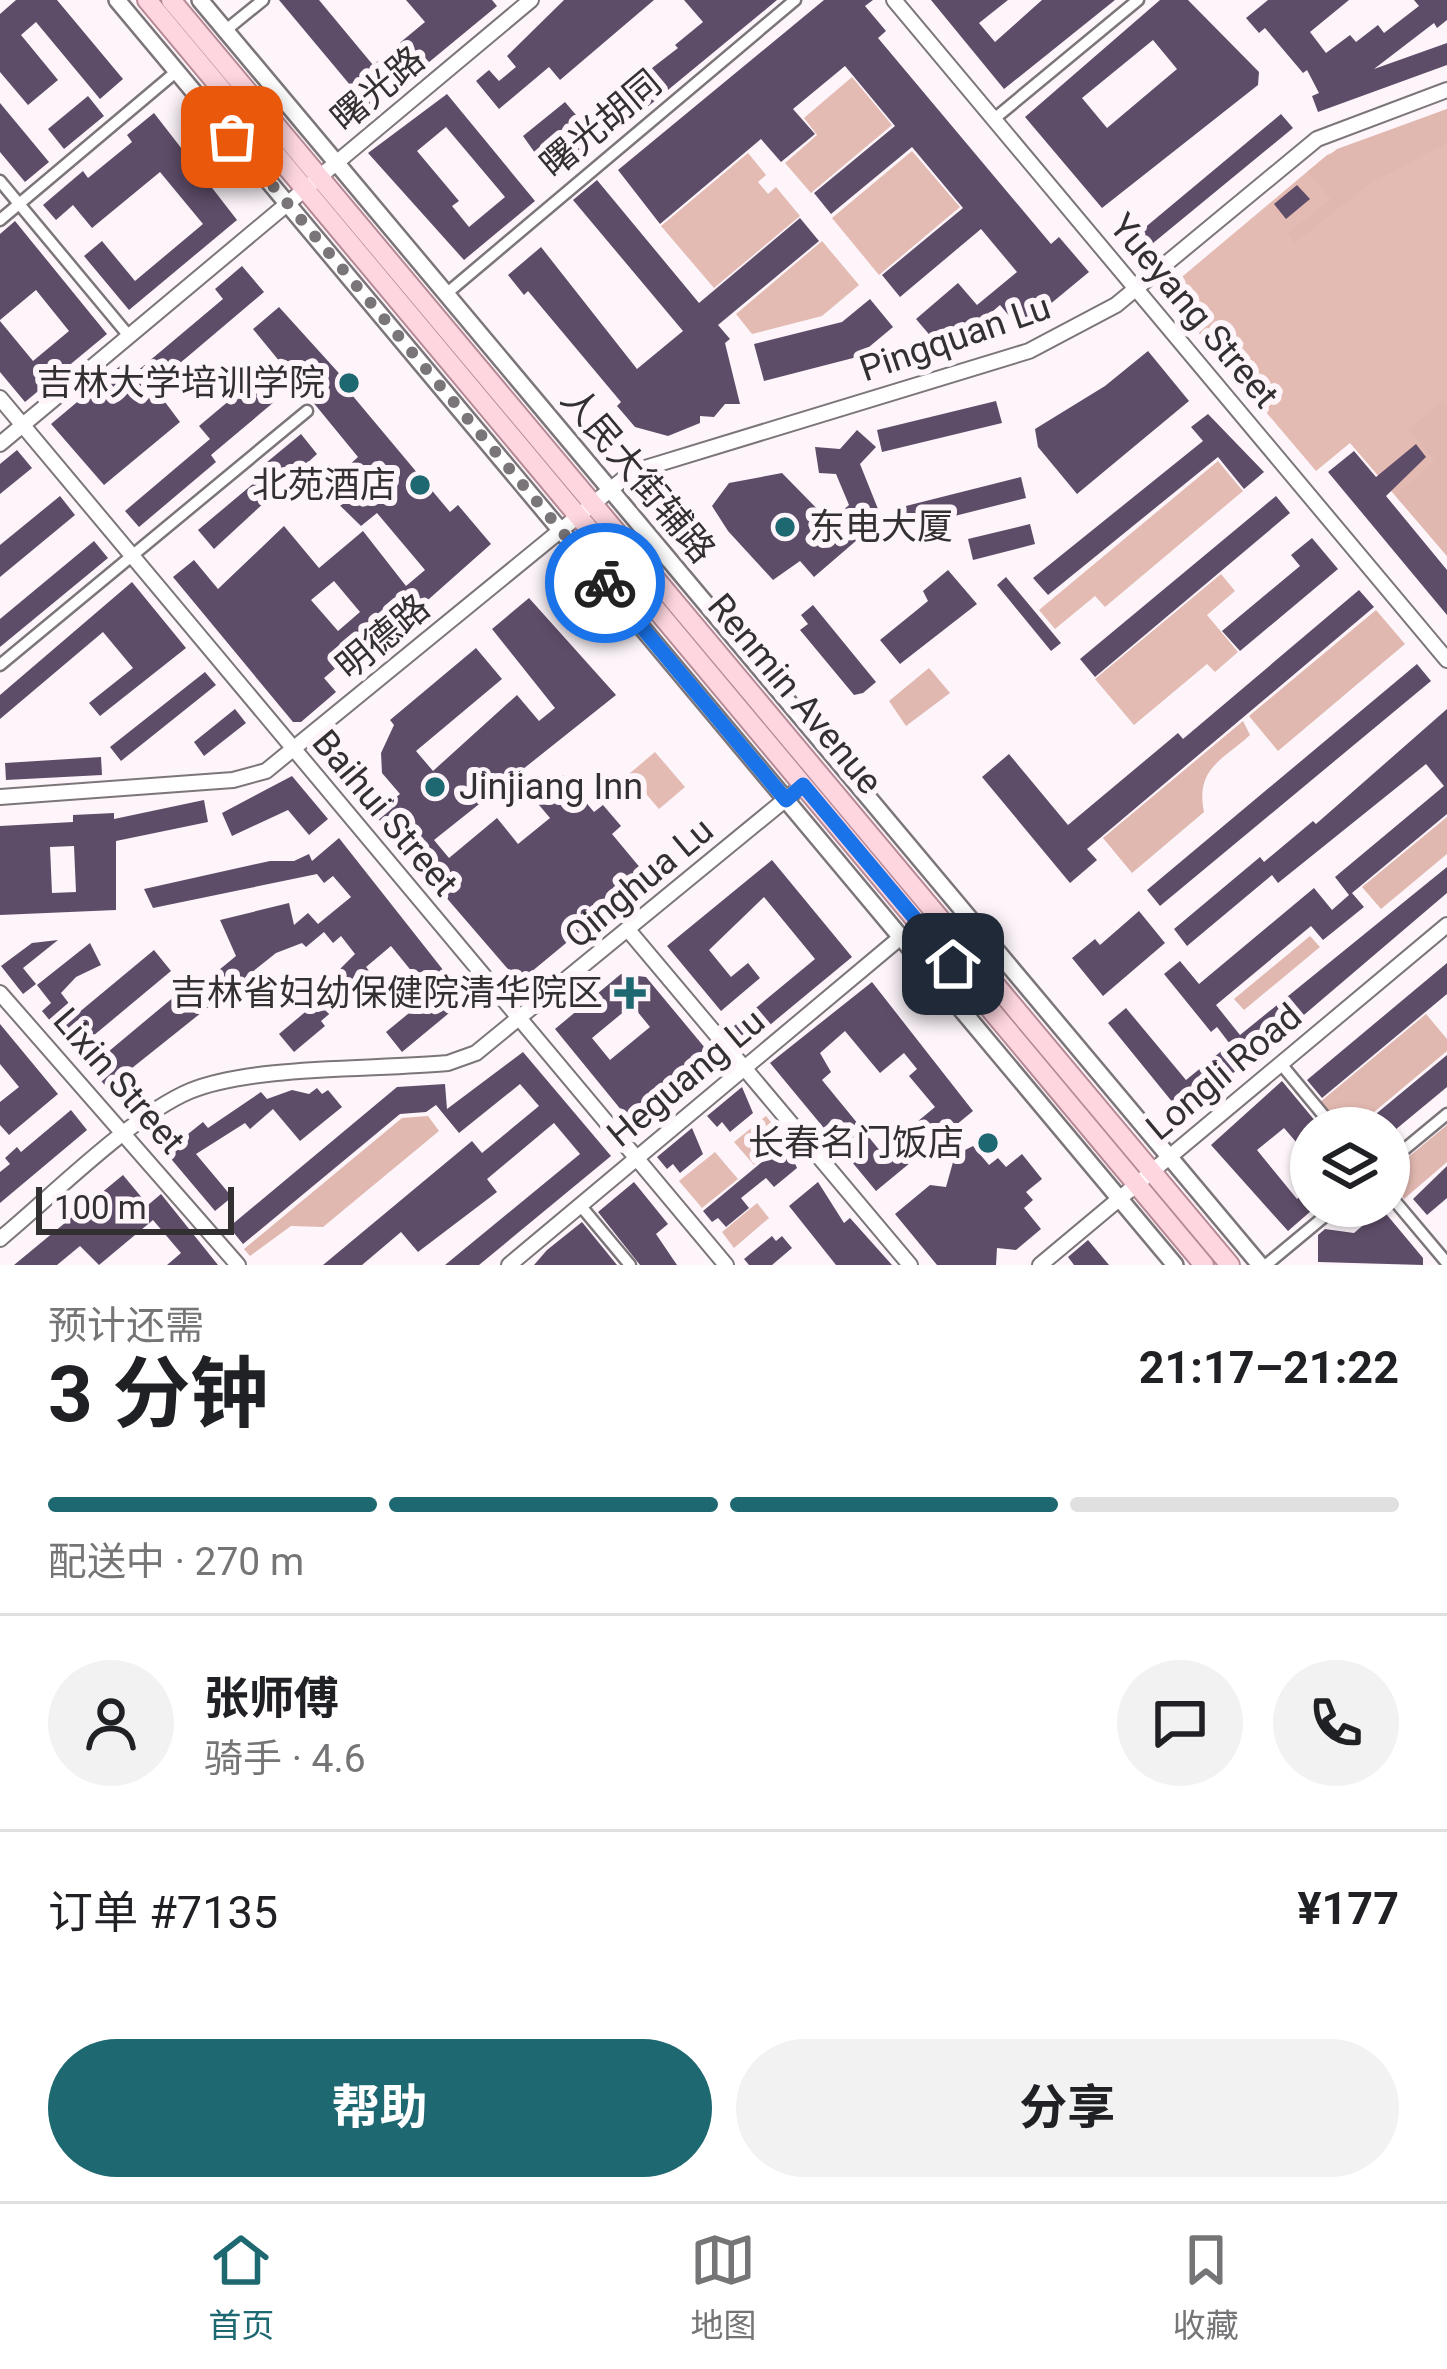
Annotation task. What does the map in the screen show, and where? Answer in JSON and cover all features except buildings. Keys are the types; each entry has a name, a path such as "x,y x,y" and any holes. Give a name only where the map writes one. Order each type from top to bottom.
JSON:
{"main road":[{"path":"117,0 1175,1265"},
{"name":"Renmin Avenue","path":"147,0 312,183 1144,1178 1204,1265"},
{"name":"Renmin Avenue","path":"171,0 312,183"},
{"name":"人民大街辅路","path":"200,0 1263,1265"},
{"name":"Renmin Avenue","path":"585,509 803,785 1144,1178 1230,1265"}],"street":[{"path":"226,31 262,0"},
{"name":"曙光路","path":"0,443 531,0"},
{"name":"曙光胡同","path":"446,294 795,0"},
{"name":"Yueyang Street","path":"894,0 1447,660"},
{"path":"994,119 1138,0"},
{"path":"0,220 177,71"},
{"name":"Pingquan Lu","path":"585,509 643,466 993,365 1064,335 1136,289 1317,139 1447,90"},
{"path":"0,181 129,336"},
{"name":"Baihui Street","path":"0,398 726,1265"},
{"path":"0,665 307,411"},
{"name":"明德路","path":"0,797 232,781 266,771 585,509"},
{"name":"Qinghua Lu","path":"0,1239 176,1098 208,1085 448,1063 476,1053 521,1021 803,785"},
{"name":"Longli Road","path":"1040,1265 1447,925"},
{"path":"629,931 910,1265"},
{"name":"Heguang Lu","path":"509,1265 901,937"},
{"name":"Lixin Street","path":"0,993 238,1265"},
{"path":"1281,1064 1317,1107"},
{"path":"1410,1145 1447,1114"},
{"path":"580,1205 630,1265"},
{"path":"1410,1219 1447,1263"},
{"path":"1263,1265 1311,1227"}],"shaded area":[{"path":"852,77 892,125 811,193 785,163 817,135 804,118"},
{"path":"1447,109 1447,556 1350,443 1316,471 1164,292 1327,155"},
{"path":"1447,109 1447,143 1371,183 1294,243 1288,233 1331,199 1307,172 1337,149"},
{"path":"912,151 960,207 879,275 832,218"},
{"path":"748,153 766,175 758,182 768,194 776,187 800,216 714,288 661,226"},
{"path":"822,241 859,285 822,316 752,334 736,314"},
{"path":"1442,402 1447,407 1447,556 1395,495 1435,461 1408,429"},
{"path":"1218,461 1243,491 1105,607 1095,596 1055,629 1039,610"},
{"path":"1221,574 1235,591 1207,615 1238,652 1215,672 1207,664 1134,725 1095,679"},
{"path":"1376,610 1405,644 1278,751 1249,716"},
{"path":"929,668 950,693 906,726 889,701"},
{"path":"1243,721 1250,735 1207,775 1204,812 1132,873 1103,838"},
{"path":"655,752 685,787 659,809 629,774"},
{"path":"1447,817 1447,854 1381,909 1362,887"},
{"path":"1310,936 1320,947 1244,1010 1234,999"},
{"path":"1426,1014 1447,1039 1447,1051 1380,1107 1324,1107 1320,1102"},
{"path":"428,1116 439,1131 323,1227 291,1226 250,1256 244,1249 402,1118"},
{"path":"766,1116 785,1139 754,1165 734,1142"},
{"path":"1447,1125 1447,1162 1410,1194 1410,1156"},
{"path":"715,1152 738,1179 702,1208 679,1181"},
{"path":"757,1203 769,1218 734,1248 722,1232"}],"way so far":[{"path":"232,137 605,583"}],"place":[{"name":"吉林大学培训学院","path":"349,383"},
{"name":"北苑酒店","path":"420,485"},
{"name":"东电大厦","path":"785,527"},
{"name":"Jinjiang Inn","path":"435,787"},
{"name":"吉林省妇幼保健院清华院区","path":"630,993"},
{"name":"长春名门饭店","path":"988,1143"}],"route":[{"path":"605,583 786,800 803,785 953,964"}]}
